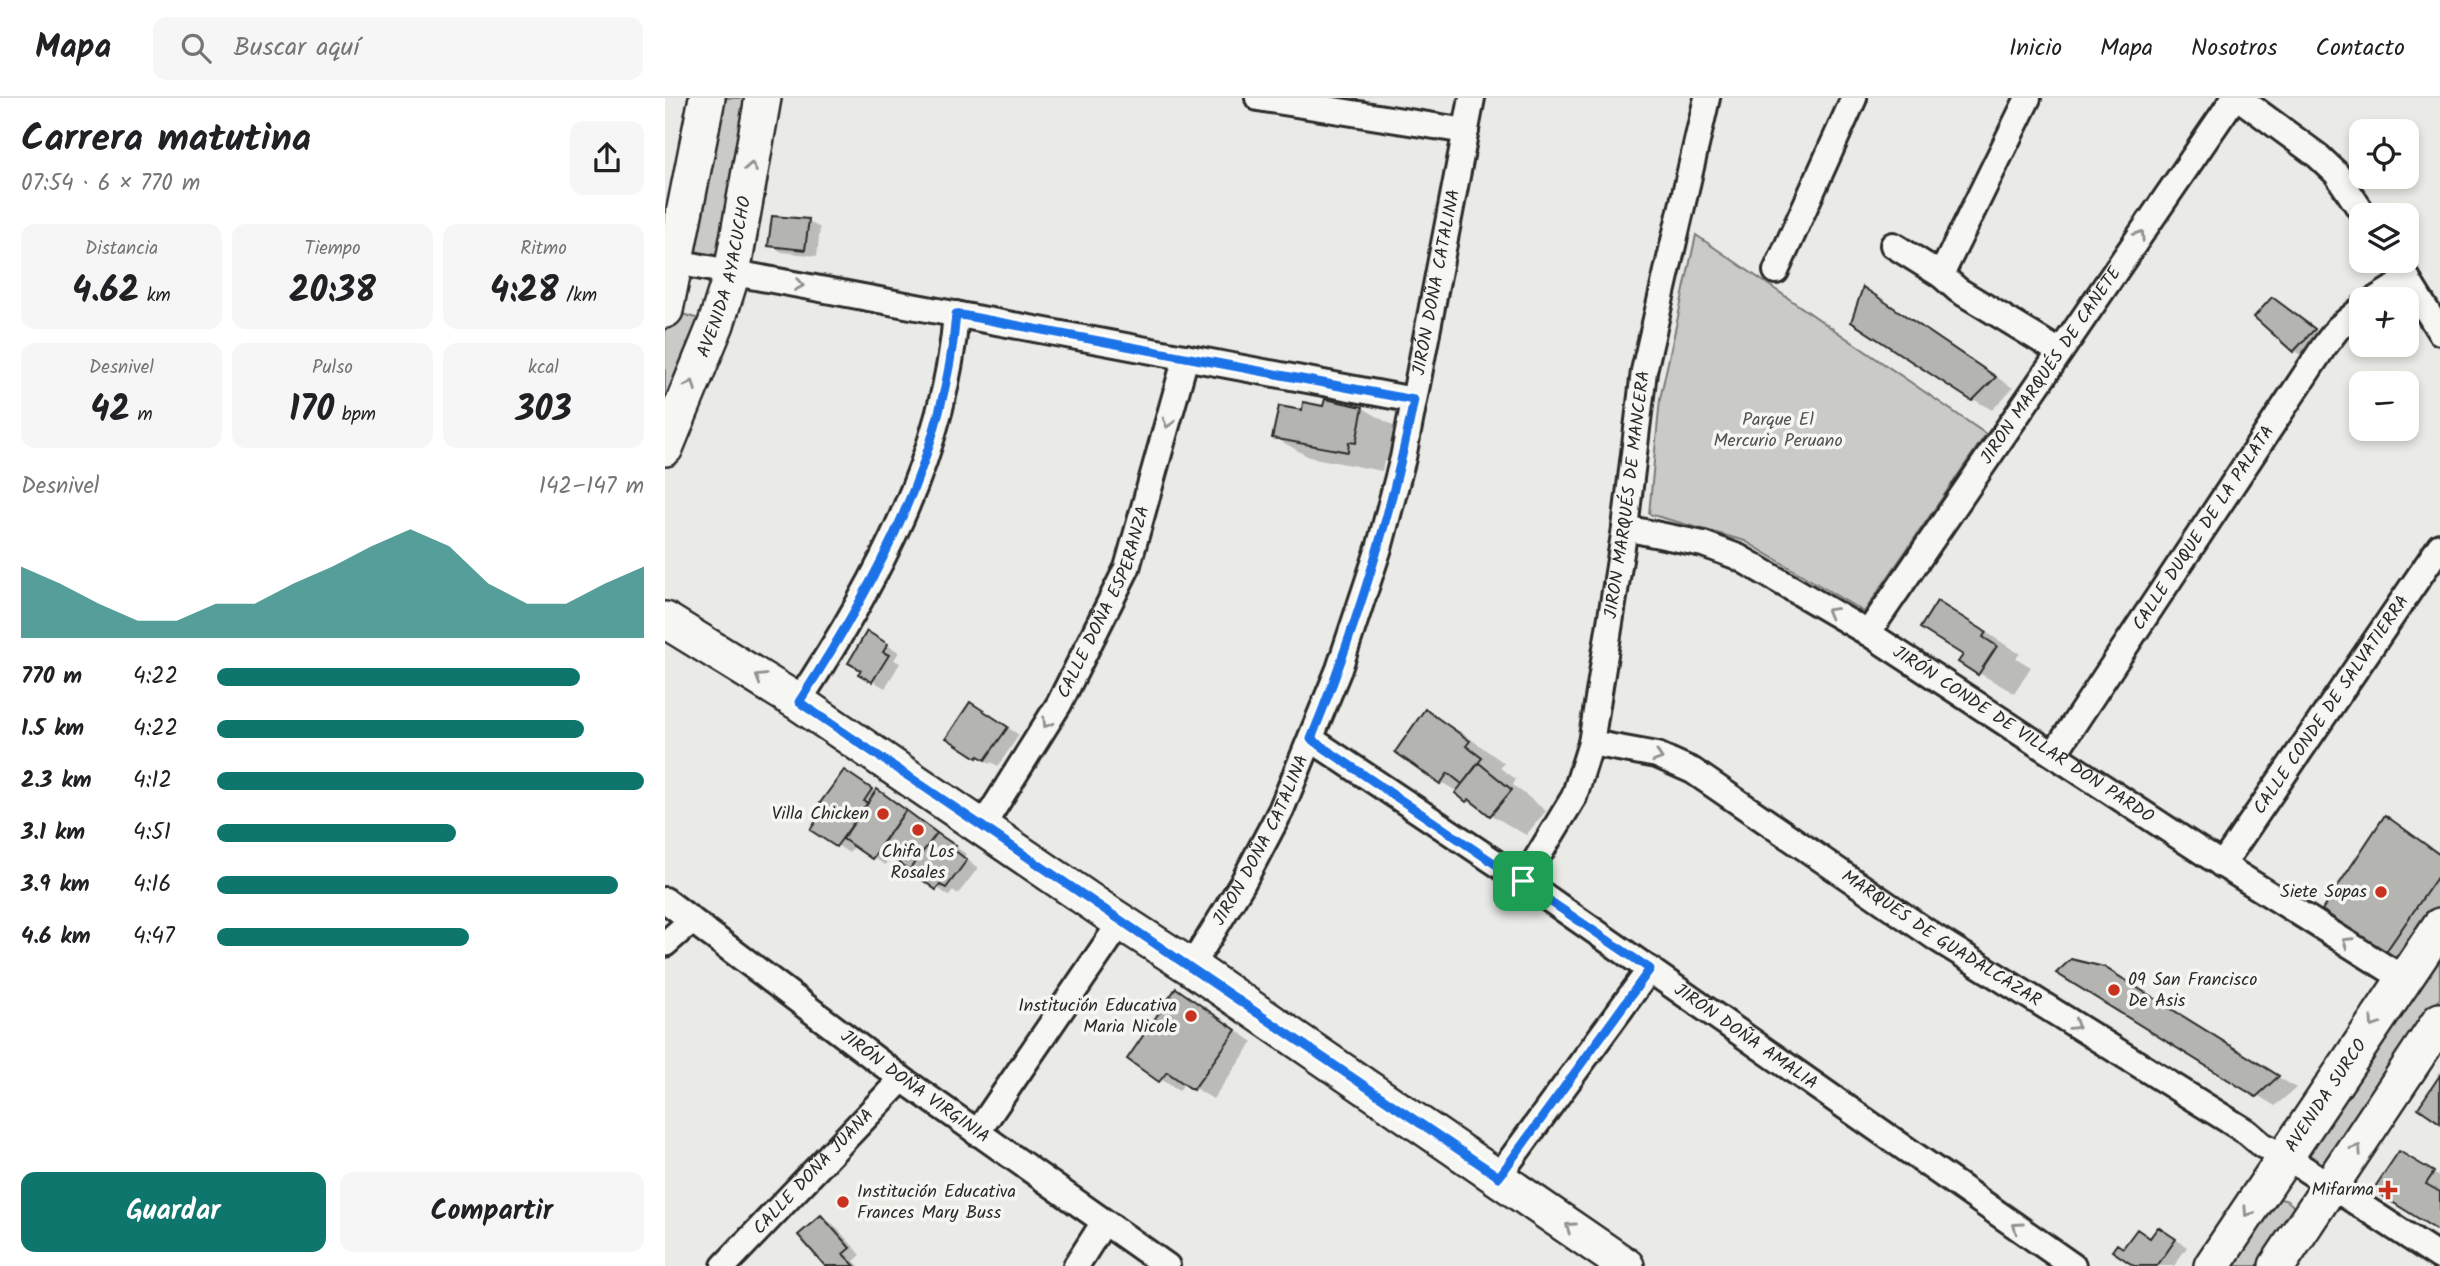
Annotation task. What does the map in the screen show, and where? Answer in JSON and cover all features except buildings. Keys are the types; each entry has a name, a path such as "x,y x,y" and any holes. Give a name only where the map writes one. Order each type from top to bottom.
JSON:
{"main road":[{"path":"707,98 665,309 716,324"},
{"name":"AVENIDA AYACUCHO","path":"665,449 716,324 732,273 763,98"},
{"path":"665,620 799,702 1191,967 1499,1177 1606,1260"},
{"name":"AVENIDA SURCO","path":"2212,1266 2440,926"},
{"path":"2277,1266 2440,1021"}],"street":[{"path":"1258,98 1466,131"},
{"name":"JIRÓN DOÑA CATALINA","path":"1191,967 1258,855 1281,810 1339,669 1380,545 1403,458 1472,98"},
{"name":"JIRÓN MARQUÉS DE MANCERA","path":"1523,881 1574,797 1591,743 1625,528 1644,371 1707,98"},
{"path":"1776,271 1854,98"},
{"path":"1941,275 2028,98"},
{"name":"JIRÓN MARQUÉS DE CAÑETE","path":"1868,633 2234,98"},
{"path":"2239,98 2318,156 2336,173 2356,203"},
{"path":"1893,244 1941,275 1958,290 2060,352"},
{"path":"676,262 1414,400"},
{"path":"2387,287 2399,273"},
{"path":"2404,273 2440,332"},
{"path":"799,702 857,609 899,524 940,407 952,352 956,314"},
{"name":"CALLE DUQUE DE LA PALATA","path":"2054,754 2323,348 2338,328 2349,319"},
{"name":"CALLE DOÑA ESPERANZA","path":"982,827 1059,704 1127,568 1186,357"},
{"name":"JIRÓN CONDE DE VILLAR DON PARDO","path":"1625,528 1686,539 1719,549 1757,568 1868,633 2222,865 2404,979"},
{"name":"CALLE CONDE DE SALVATIERRA","path":"2222,865 2440,545"},
{"name":"JIRÓN DOÑA AMALIA","path":"1311,739 1523,881 2073,1266"},
{"name":"MARQUÉS DE GUADALCÁZAR","path":"1591,743 1657,755 1693,771 1936,938 2247,1132 2262,1146 2285,1156 2440,1257"},
{"name":"JIRÓN DOÑA VIRGINIA","path":"665,900 902,1079 1167,1266"},
{"path":"665,944 691,921"},
{"path":"977,1133 1122,922"},
{"path":"1499,1177 1650,969"},
{"name":"CALLE DOÑA JUANA","path":"724,1266 902,1079"},
{"path":"1076,1266 1104,1222"}],"green space":[{"path":"718,98 759,98 728,269 687,256"},
{"name":"Parque El Mercurio Peruano","path":"1696,235 1986,434 1864,612 1745,541 1649,514 1660,399"},
{"path":"665,309 716,324 665,440"},
{"path":"2440,943 2440,998 2328,1169 2302,1151"},
{"path":"2272,1198 2285,1200 2295,1209 2264,1266 2228,1266"}],"place":[{"name":"Villa Chicken","path":"883,814"},
{"name":"Chifa Los Rosales","path":"918,830"},
{"name":"Siete Sopas","path":"2381,892"},
{"name":"09 San Francisco De Asis","path":"2114,990"},
{"name":"Institución Educativa Maria Nicole","path":"1191,1016"},
{"name":"Mifarma","path":"2388,1190"},
{"name":"Institución Educativa Frances Mary Buss","path":"843,1202"}],"route":[{"path":"956,314 1414,400 1403,458 1380,545 1339,669 1311,739 1523,881 1650,969 1499,1177 799,702 857,609 899,524 940,407 954,339 956,314"}]}
